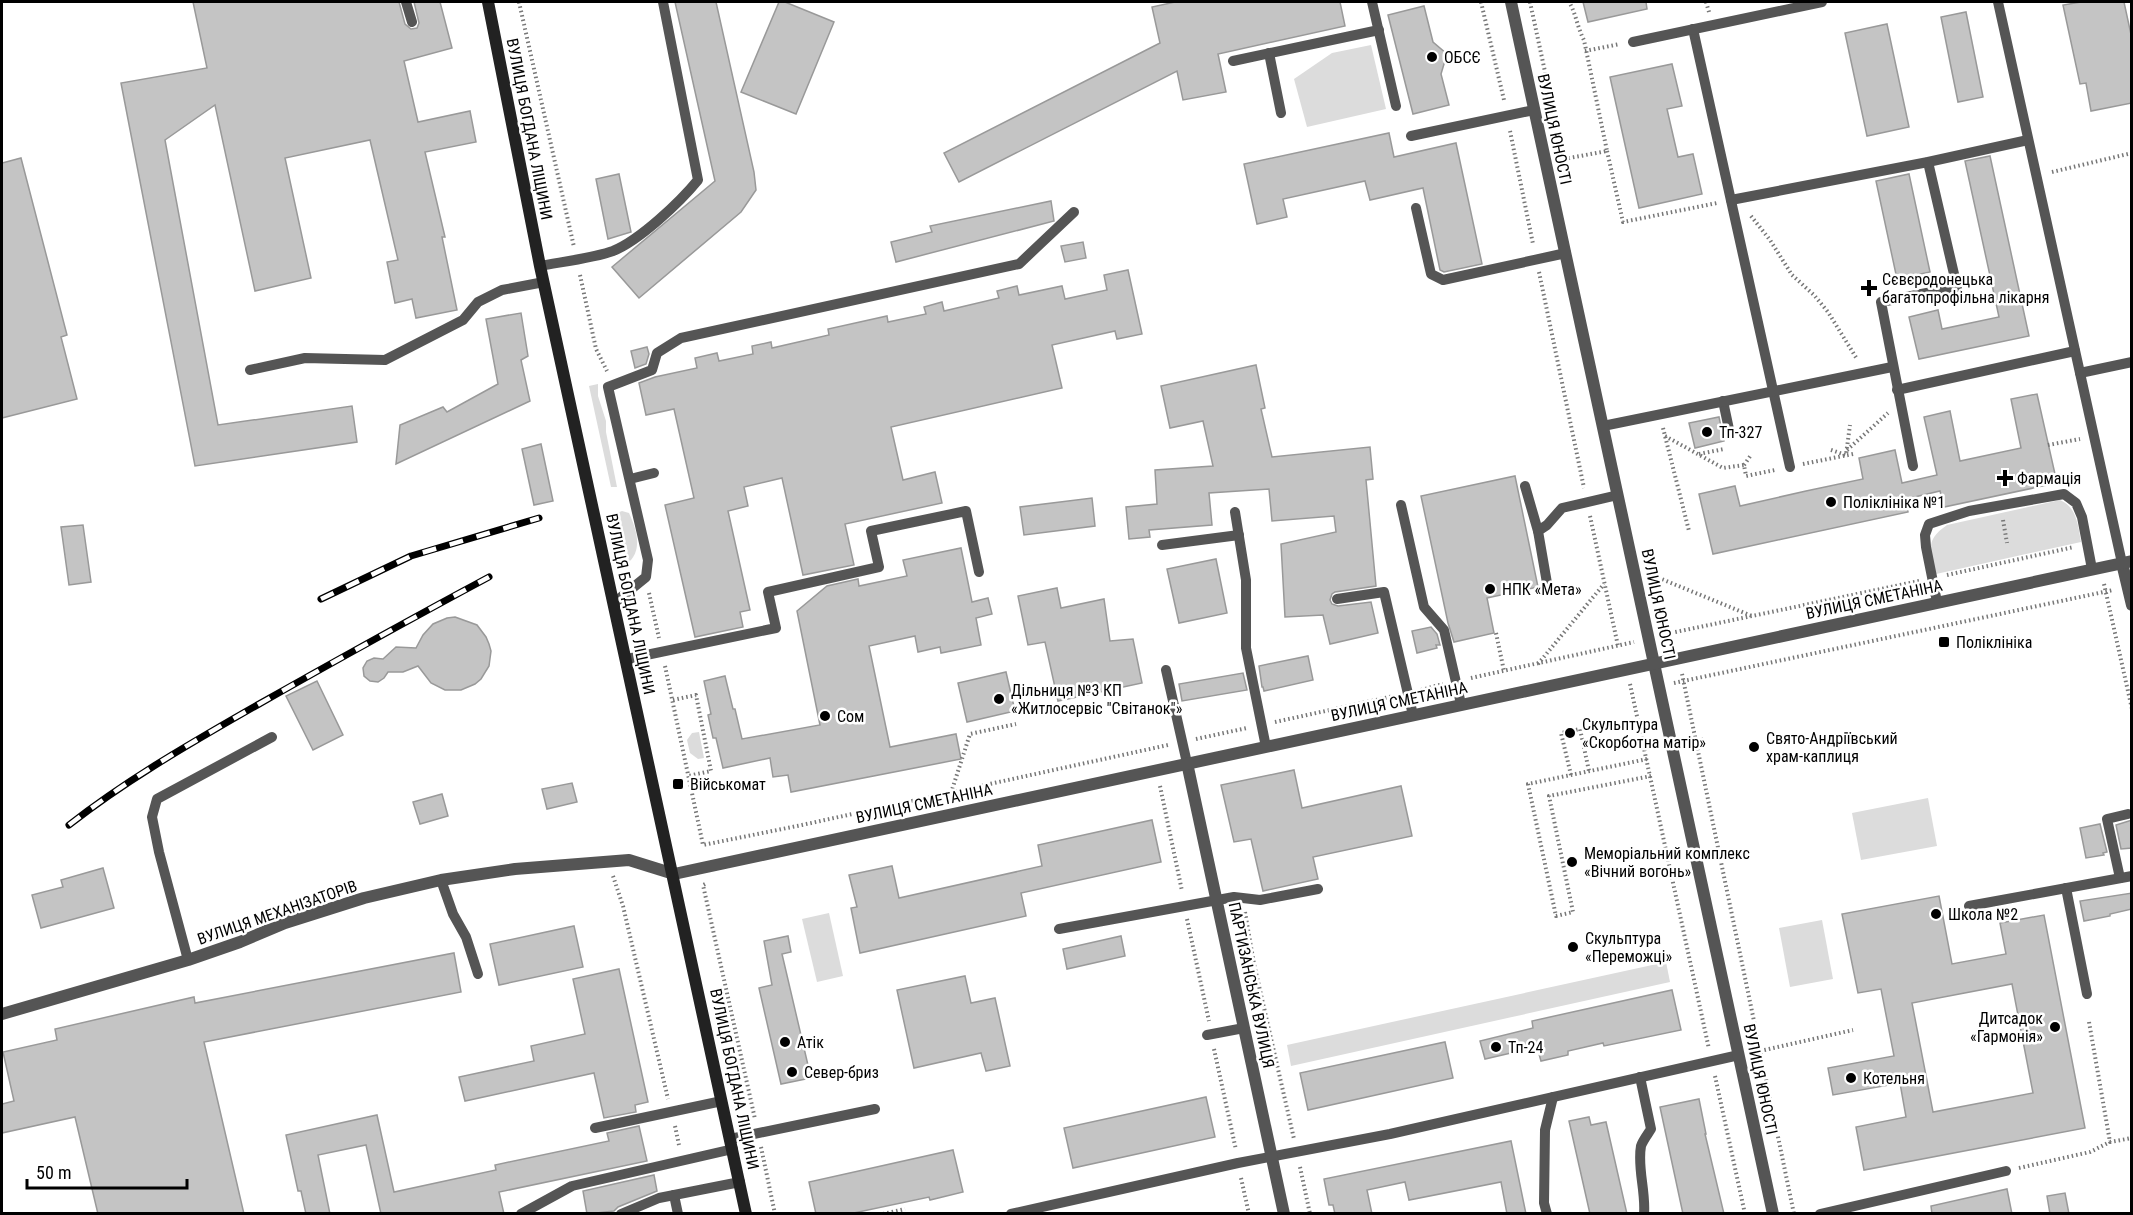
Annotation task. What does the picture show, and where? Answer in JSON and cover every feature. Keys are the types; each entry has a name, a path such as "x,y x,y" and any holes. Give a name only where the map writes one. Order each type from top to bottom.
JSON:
{"main road":[{"name":"ВУЛИЦЯ БОГДАНА ЛІЩИНИ","path":"488,2 540,266 674,874 746,1214"}],"street":[{"name":"ВУЛИЦЯ ЮНОСТІ","path":"1511,2 1773,1214"},
{"name":"ВУЛИЦЯ СМЕТАНІНА","path":"674,874 2127,562"},
{"path":"2127,562 2127,587 2132,605"},
{"name":"ПАРТИЗАНСЬКА ВУЛИЦЯ","path":"1187,763 1284,1214"},
{"name":"ВУЛИЦЯ МЕХАНІЗАТОРІВ","path":"2,1014 188,960 363,898 441,880 515,869 629,860 674,874"}],"lane":[{"path":"406,2 412,22"},
{"path":"540,266 613,251 635,238 685,197 698,180 663,2"},
{"path":"1372,2 1396,106"},
{"path":"1634,42 1822,2"},
{"path":"1998,2 2094,437 2127,562"},
{"path":"1693,29 1790,467"},
{"path":"1233,61 1379,30"},
{"path":"1269,53 1281,113"},
{"path":"1411,136 1534,110"},
{"path":"1731,200 2028,140"},
{"path":"1913,466 1881,302 1957,286 1928,162"},
{"path":"1416,208 1431,274 1443,280 1566,253"},
{"path":"614,603 646,577 648,560 608,387 652,370 657,353 681,338 1019,264 1074,212"},
{"path":"250,370 305,358 385,360 463,320 478,302 502,290 544,282"},
{"path":"1897,390 2075,351"},
{"path":"2080,373 2132,362"},
{"path":"1603,426 1892,367"},
{"path":"1723,401 1730,435"},
{"path":"630,479 654,473"},
{"path":"1525,486 1538,531 1547,584"},
{"path":"1937,603 1926,547 1925,536 1929,524 1969,511 2064,494 2076,502 2097,568"},
{"path":"1538,531 1547,525 1562,508 1618,495"},
{"path":"1401,505 1424,607 1444,630 1461,704"},
{"path":"627,659 776,628 768,592 879,567 871,531 966,511 979,572"},
{"path":"1235,512 1246,580 1246,648 1266,747"},
{"path":"1162,545 1239,535"},
{"path":"1337,599 1384,592 1413,715"},
{"path":"1166,669 1187,763"},
{"path":"188,960 152,817 157,799 272,737"},
{"path":"1969,906 2126,877 2107,819 2128,814"},
{"path":"441,880 453,914 466,937 478,974"},
{"path":"2066,888 2087,994"},
{"path":"1059,929 1234,897 1260,900 1318,889"},
{"path":"1209,1035 1244,1028"},
{"path":"1011,1214 1029,1212 1238,1163 1390,1134 1739,1055"},
{"path":"1640,1077 1651,1129 1641,1143 1640,1174 1645,1199 1644,1214"},
{"path":"1547,1214 1544,1203 1545,1130 1553,1097"},
{"path":"595,1128 722,1101"},
{"path":"521,1214 572,1186 682,1160 758,1134 875,1109"},
{"path":"1820,1214 2006,1171"},
{"path":"621,1214 658,1198 740,1182"},
{"path":"674,1195 678,1214"}],"path":[{"path":"519,2 596,349 608,374 608,387"},
{"path":"1481,2 1618,646"},
{"path":"1569,2 1584,40 1623,222 1731,200 1753,218 1792,275 1814,295 1828,312 1865,372"},
{"path":"1586,51 1621,44"},
{"path":"1564,159 1607,151"},
{"path":"2036,175 2132,153"},
{"path":"1750,455 1744,465 1746,476 1846,453 1900,403"},
{"path":"1660,415 1689,531"},
{"path":"1846,453 1850,425"},
{"path":"1665,436 1723,468 1744,465"},
{"path":"2048,446 2094,437"},
{"path":"1831,450 1853,454"},
{"path":"1999,505 2007,543"},
{"path":"2097,568 2106,592 2132,709"},
{"path":"1654,576 1753,616"},
{"path":"1538,664 1605,584"},
{"path":"1633,692 2127,587"},
{"path":"1674,632 1794,1214"},
{"path":"1496,633 1504,671"},
{"path":"688,776 711,771 696,695 673,700 688,776 703,845 951,793 1666,634"},
{"path":"1623,686 1631,684 1633,692 1745,1214"},
{"path":"951,793 970,734 1016,724"},
{"path":"1571,775 1561,733 1580,729 1589,771"},
{"path":"1647,759 1528,784 1556,916 1573,912 1549,796 1651,776"},
{"path":"1160,786 1209,1035 1249,1214"},
{"path":"608,861 623,906 682,1160"},
{"path":"704,885 775,1214"},
{"path":"1234,897 1244,909 1254,964 1310,1214"},
{"path":"2089,1022 2110,1143"},
{"path":"1739,1055 1853,1030"},
{"path":"2006,1171 2090,1152 2110,1143 2132,1138"},
{"path":"884,1214 905,1209"}],"shaded area":[{"path":"1371,45 1386,109 1307,127 1294,79 1332,53"},
{"path":"598,384 598,396 606,421 606,432 617,487 611,487 589,386"},
{"path":"2060,500 2066,503 2073,512 2081,542 1936,574 1931,552 1932,541 1947,525"},
{"path":"622,511 629,513 637,538 636,551 629,562 617,513"},
{"path":"699,732 704,758 698,759 690,753 687,740 692,733"},
{"path":"1928,798 1937,846 1861,860 1852,813"},
{"path":"829,913 843,976 817,982 802,919"},
{"path":"1822,920 1833,979 1790,987 1779,928"},
{"path":"1666,962 1670,982 1291,1066 1287,1045"}],"building":[{"path":"193,2 399,2 405,24 411,29 417,28 419,23 414,2 440,2 452,48 404,61 418,122 470,111 476,142 425,152 445,237 442,237 457,310 416,318 412,299 395,303 387,262 398,260 370,140 285,158 311,278 255,291 215,105 165,140 218,425 352,406 357,442 195,466 121,83 207,68"},
{"path":"675,2 716,2 756,190 741,212 639,298 612,267 715,181"},
{"path":"779,2 785,2 834,22 796,114 741,92"},
{"path":"1175,2 1340,2 1345,26 1218,54 1226,92 1183,100 1177,71 959,182 944,153 1160,43 1152,7"},
{"path":"1583,2 1646,2 1647,9 1588,22"},
{"path":"2081,2 2124,2 2132,39 2132,103 2091,111 2086,83 2080,84 2063,5"},
{"path":"1424,6 1433,42 1447,54 1441,74 1449,105 1413,114 1388,15"},
{"path":"1966,12 1983,97 1958,102 1941,17"},
{"path":"1887,24 1909,127 1867,136 1845,33"},
{"path":"1672,64 1682,106 1667,109 1678,157 1693,154 1702,194 1639,208 1610,77"},
{"path":"1389,133 1394,157 1456,143 1482,264 1444,272 1440,270 1423,188 1370,200 1365,181 1283,199 1287,217 1257,224 1244,164"},
{"path":"1990,156 2029,336 1919,359 1909,317 1938,310 1942,329 1999,317 1965,161"},
{"path":"21,158 67,335 61,337 77,399 2,418 2,163"},
{"path":"619,174 631,232 608,239 596,179"},
{"path":"1909,174 1930,272 1897,279 1876,181"},
{"path":"1051,201 1054,221 896,262 891,242 932,232 930,226"},
{"path":"1083,242 1086,258 1065,262 1061,246"},
{"path":"1128,270 1142,334 1117,339 1115,331 1052,345 1062,388 891,427 903,480 935,472 942,503 845,524 854,565 803,575 782,478 744,487 748,506 728,511 750,610 740,612 743,627 695,637 665,505 694,498 674,409 646,415 639,383 655,377 697,368 695,358 717,353 719,361 753,354 752,346 771,342 772,348 829,335 828,329 887,316 888,322 926,314 924,307 942,302 944,311 999,298 997,291 1017,286 1019,295 1062,286 1065,299 1107,290 1104,275"},
{"path":"521,313 528,356 521,360 530,401 396,464 400,425 443,407 447,412 498,384 486,319"},
{"path":"647,347 649,354 646,364 635,368 631,351"},
{"path":"1256,365 1265,408 1261,409 1272,457 1370,447 1373,479 1366,480 1376,586 1335,592 1330,600 1332,604 1338,606 1371,602 1378,633 1330,644 1323,615 1285,617 1281,544 1336,532 1334,516 1272,521 1269,489 1209,493 1212,525 1149,530 1150,537 1129,539 1126,507 1157,504 1155,470 1213,466 1203,421 1170,428 1161,386"},
{"path":"2037,394 2057,483 1944,507 1940,491 1906,499 1908,512 1713,554 1699,494 1735,486 1740,506 1863,479 1859,458 1895,450 1902,483 1937,475 1924,417 1950,411 1960,461 2021,448 2011,399"},
{"name":"Тп-327","path":"1719,417 1724,441 1695,448 1689,423"},
{"path":"541,444 553,501 534,505 522,449"},
{"path":"1515,476 1538,587 1487,598 1494,633 1454,642 1421,496"},
{"path":"1092,498 1095,526 1024,535 1020,507"},
{"path":"83,525 91,582 69,585 61,527"},
{"path":"961,548 972,602 988,598 992,614 976,618 981,645 941,653 940,647 918,652 915,636 869,646 890,747 956,734 961,759 791,792 788,775 773,777 770,758 723,768 716,738 713,738 704,681 725,676 742,739 820,725 797,611 827,586 858,579 859,586 907,576 903,560"},
{"path":"1216,559 1227,613 1179,623 1167,569"},
{"path":"1057,588 1061,608 1104,599 1110,641 1133,639 1142,683 1058,701 1045,642 1028,645 1018,596"},
{"path":"455,617 477,625 489,644 491,651 489,666 475,684 461,690 445,690 431,683 418,666 403,672 388,672 378,682 370,681 364,676 363,668 367,661 374,658 383,659 396,647 416,648 423,635 433,624"},
{"path":"1431,627 1437,634 1440,645 1436,645 1437,648 1417,653 1412,631"},
{"path":"1308,656 1313,680 1264,691 1259,666"},
{"path":"1006,672 1015,711 967,722 958,683"},
{"path":"1243,673 1247,690 1182,701 1179,684"},
{"path":"317,681 343,735 313,750 286,696"},
{"path":"1294,770 1302,808 1401,786 1412,836 1313,857 1318,879 1263,891 1251,839 1234,842 1221,785"},
{"path":"572,783 577,802 547,809 542,789"},
{"path":"442,794 448,816 420,824 413,802"},
{"path":"1152,820 1161,862 1021,893 1026,916 860,953 851,908 857,907 849,875 892,866 899,898 1042,866 1038,845"},
{"path":"2132,820 2132,848 2121,849 2116,825"},
{"path":"2100,824 2107,852 2103,853 2104,855 2086,858 2080,828"},
{"path":"103,868 114,908 41,928 32,895 63,887 61,880"},
{"path":"2132,893 2132,909 2084,921 2080,901"},
{"path":"1939,896 1952,964 2006,954 2000,923 2044,915 2085,1128 1864,1170 1856,1127 1906,1117 1900,1083 1833,1095 1828,1068 1894,1056 1881,989 1858,993 1842,914","holes":["2012,984 2033,1093 1933,1112 1912,1003"]},
{"path":"574,926 583,967 499,985 490,944"},
{"path":"788,936 791,952 782,954 811,1078 781,1084 759,988 772,985 764,941"},
{"path":"1121,936 1125,956 1067,969 1063,949"},
{"path":"454,953 461,992 204,1042 244,1214 98,1214 75,1117 2,1133 2,1104 14,1101 3,1052 57,1040 55,1029 194,997 195,1003"},
{"path":"619,969 648,1102 635,1105 636,1112 604,1118 594,1073 465,1101 459,1077 534,1061 531,1046 585,1034 573,979"},
{"path":"965,976 971,1003 995,998 1010,1066 986,1071 981,1053 914,1068 897,990"},
{"path":"1672,990 1681,1030 1604,1046 1603,1043 1568,1051 1568,1055 1541,1061 1537,1047 1485,1059 1480,1041 1533,1028 1532,1021"},
{"path":"1445,1042 1453,1078 1308,1110 1300,1073"},
{"path":"1206,1097 1215,1137 1073,1168 1064,1128"},
{"path":"1699,1099 1724,1214 1683,1214 1660,1107"},
{"path":"377,1115 394,1192 496,1170 495,1165 609,1141 607,1133 639,1126 647,1161 499,1192 504,1214 381,1214 366,1145 318,1155 330,1214 306,1214 301,1191 298,1191 286,1135"},
{"path":"1589,1117 1591,1125 1606,1122 1627,1214 1590,1214 1569,1121"},
{"path":"1511,1141 1526,1214 1507,1214 1501,1182 1409,1200 1405,1182 1367,1190 1372,1214 1335,1214 1333,1205 1329,1205 1324,1179"},
{"path":"953,1150 963,1192 849,1214 816,1214 809,1182"},
{"path":"654,1175 657,1191 618,1207 614,1211 587,1214 583,1191"},
{"path":"2007,1189 2012,1214 1932,1214 1931,1206"},
{"path":"2065,1193 2069,1214 2050,1214 2047,1196"}],"railway":[{"path":"321,599 411,556 539,518"},
{"path":"69,825 133,780 200,738 489,577"}],"place":[{"name":"ОБСЄ","path":"1432,57"},
{"name":"Сєвєродонецька багатопрофільна лікарня","path":"1869,288"},
{"name":"Тп-327","path":"1707,432"},
{"name":"Фармація","path":"2005,478"},
{"name":"Поліклініка №1","path":"1831,502"},
{"name":"НПК «Мета»","path":"1490,589"},
{"name":"Поліклініка","path":"1944,642"},
{"name":"Дільниця №3 КП «Житлосервіс \"Світанок\"»","path":"999,699"},
{"name":"Сом","path":"825,716"},
{"name":"Скульптура «Скорботна матір»","path":"1570,733"},
{"name":"Свято-Андріївський храм-каплиця","path":"1754,747"},
{"name":"Військомат","path":"678,784"},
{"name":"Меморіальний комплекс «Вічний вогонь»","path":"1572,862"},
{"name":"Школа №2","path":"1936,914"},
{"name":"Скульптура «Переможці»","path":"1573,947"},
{"name":"Дитсадок «Гармонія»","path":"2055,1027"},
{"name":"Атік","path":"785,1042"},
{"name":"Тп-24","path":"1496,1047"},
{"name":"Север-бриз","path":"792,1072"},
{"name":"Котельня","path":"1851,1078"}]}
